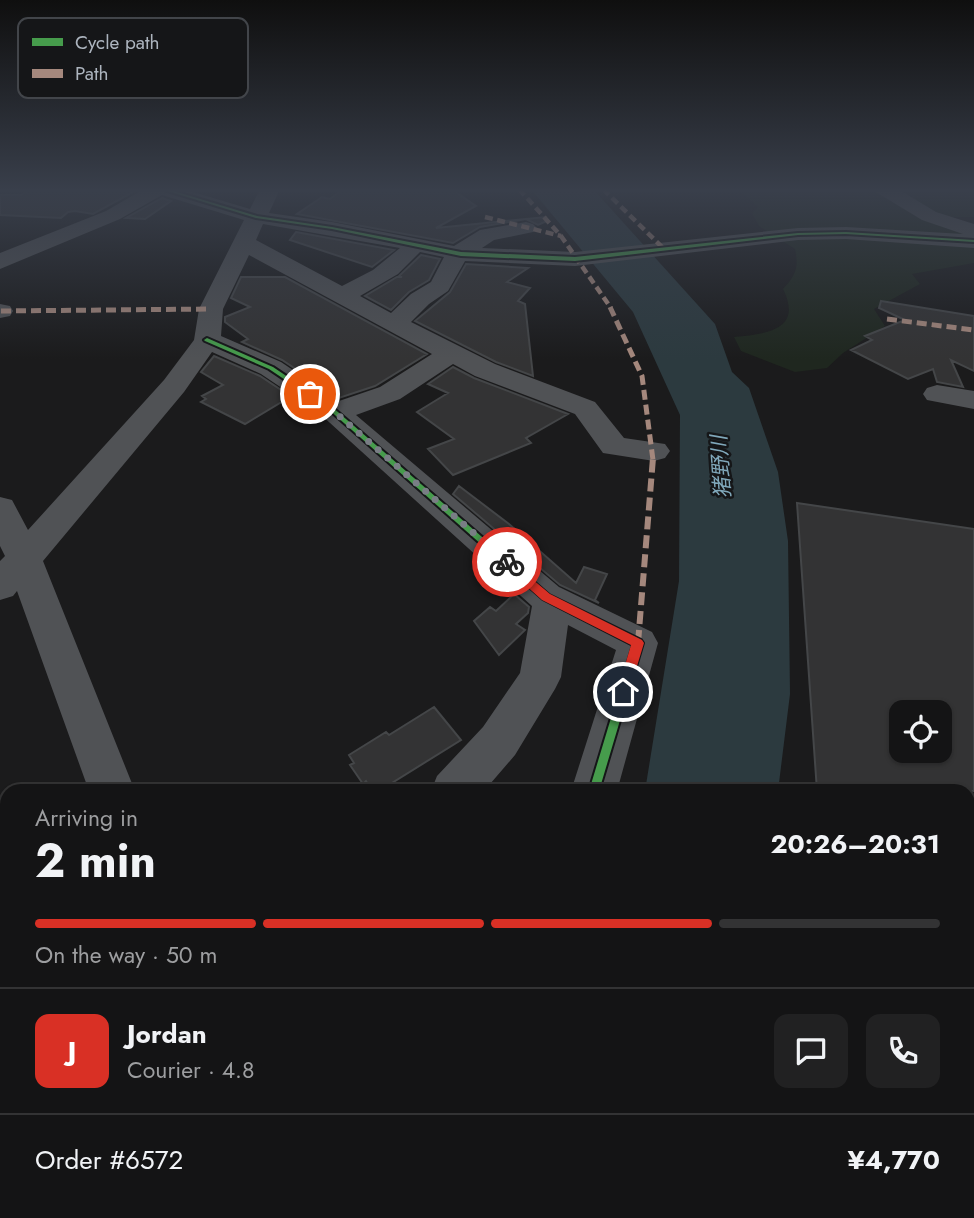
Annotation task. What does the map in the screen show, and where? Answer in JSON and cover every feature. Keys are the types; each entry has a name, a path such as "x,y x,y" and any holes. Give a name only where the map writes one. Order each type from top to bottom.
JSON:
{"street":[{"path":"0,262 39,246"},
{"path":"12,571 174,386 207,341 211,309 240,246"},
{"path":"249,246 485,370 585,408 614,446 654,451"},
{"path":"340,296 371,282 401,263 414,246"},
{"path":"420,246 458,253 582,258 692,246"},
{"path":"394,324 420,299 440,286 458,253 470,246"},
{"path":"207,341 271,368 335,412 552,600 638,643 596,784"},
{"path":"335,412 390,393 452,353"},
{"path":"937,394 974,400"},
{"path":"0,509 12,571 109,784"},
{"path":"460,784 499,741 540,677 552,600"}],"shaded area":[{"path":"790,246 974,246 974,263 912,274 920,284 874,309 885,326 843,353 827,368 795,372 741,351 734,337 768,332 785,322 788,303 783,289 794,275 797,261 795,249"}],"water":[{"name":"猪野川","path":"578,246 644,246 715,324 732,372 749,388 778,472 788,541 790,694 779,784 646,784 679,581 680,415 633,312"}],"building":[{"path":"308,246 371,246 394,250 372,267"},
{"path":"421,255 440,259 429,280 409,292 391,310 365,296 397,277 402,277 399,276"},
{"path":"466,264 528,268 507,282 530,288 518,301 525,304 533,376 496,362 415,321 450,292"},
{"path":"241,277 285,277 427,354 375,386 339,398 282,360 242,342 248,339 225,322 225,317 250,307 231,298"},
{"path":"881,301 974,316 974,371 951,360 963,387 937,382 933,369 908,379 851,350 872,340 865,336 905,320 879,308"},
{"path":"214,356 260,376 302,404 294,408 285,400 245,424 201,402 206,399 202,396 223,385 201,372"},
{"path":"453,367 474,378 568,414 526,438 531,443 453,475 428,449 454,439 417,412 448,393 428,384"},
{"path":"459,486 509,524 576,583 584,567 607,574 595,600 599,603 560,585 453,494"},
{"path":"797,503 974,529 974,784 817,784"},
{"path":"514,594 529,607 528,613 516,624 525,630 499,655 474,621 490,607 496,611"},
{"path":"434,707 461,740 390,784 368,784 366,781 363,784 350,765 354,763 349,755 386,732 389,735"}],"marked path":[{"path":"568,246 616,316 642,376 654,451 638,643"},
{"path":"661,246 664,249"},
{"path":"1,311 211,309"},
{"path":"887,319 974,330"}],"cycle path":[{"path":"421,246 461,254 575,259 692,246"},
{"path":"207,340 271,368 329,407 546,597 638,643 596,784"}],"way so far":[{"path":"310,394 329,407 507,562"}],"route":[{"path":"507,562 546,597 638,643 623,692"}]}
